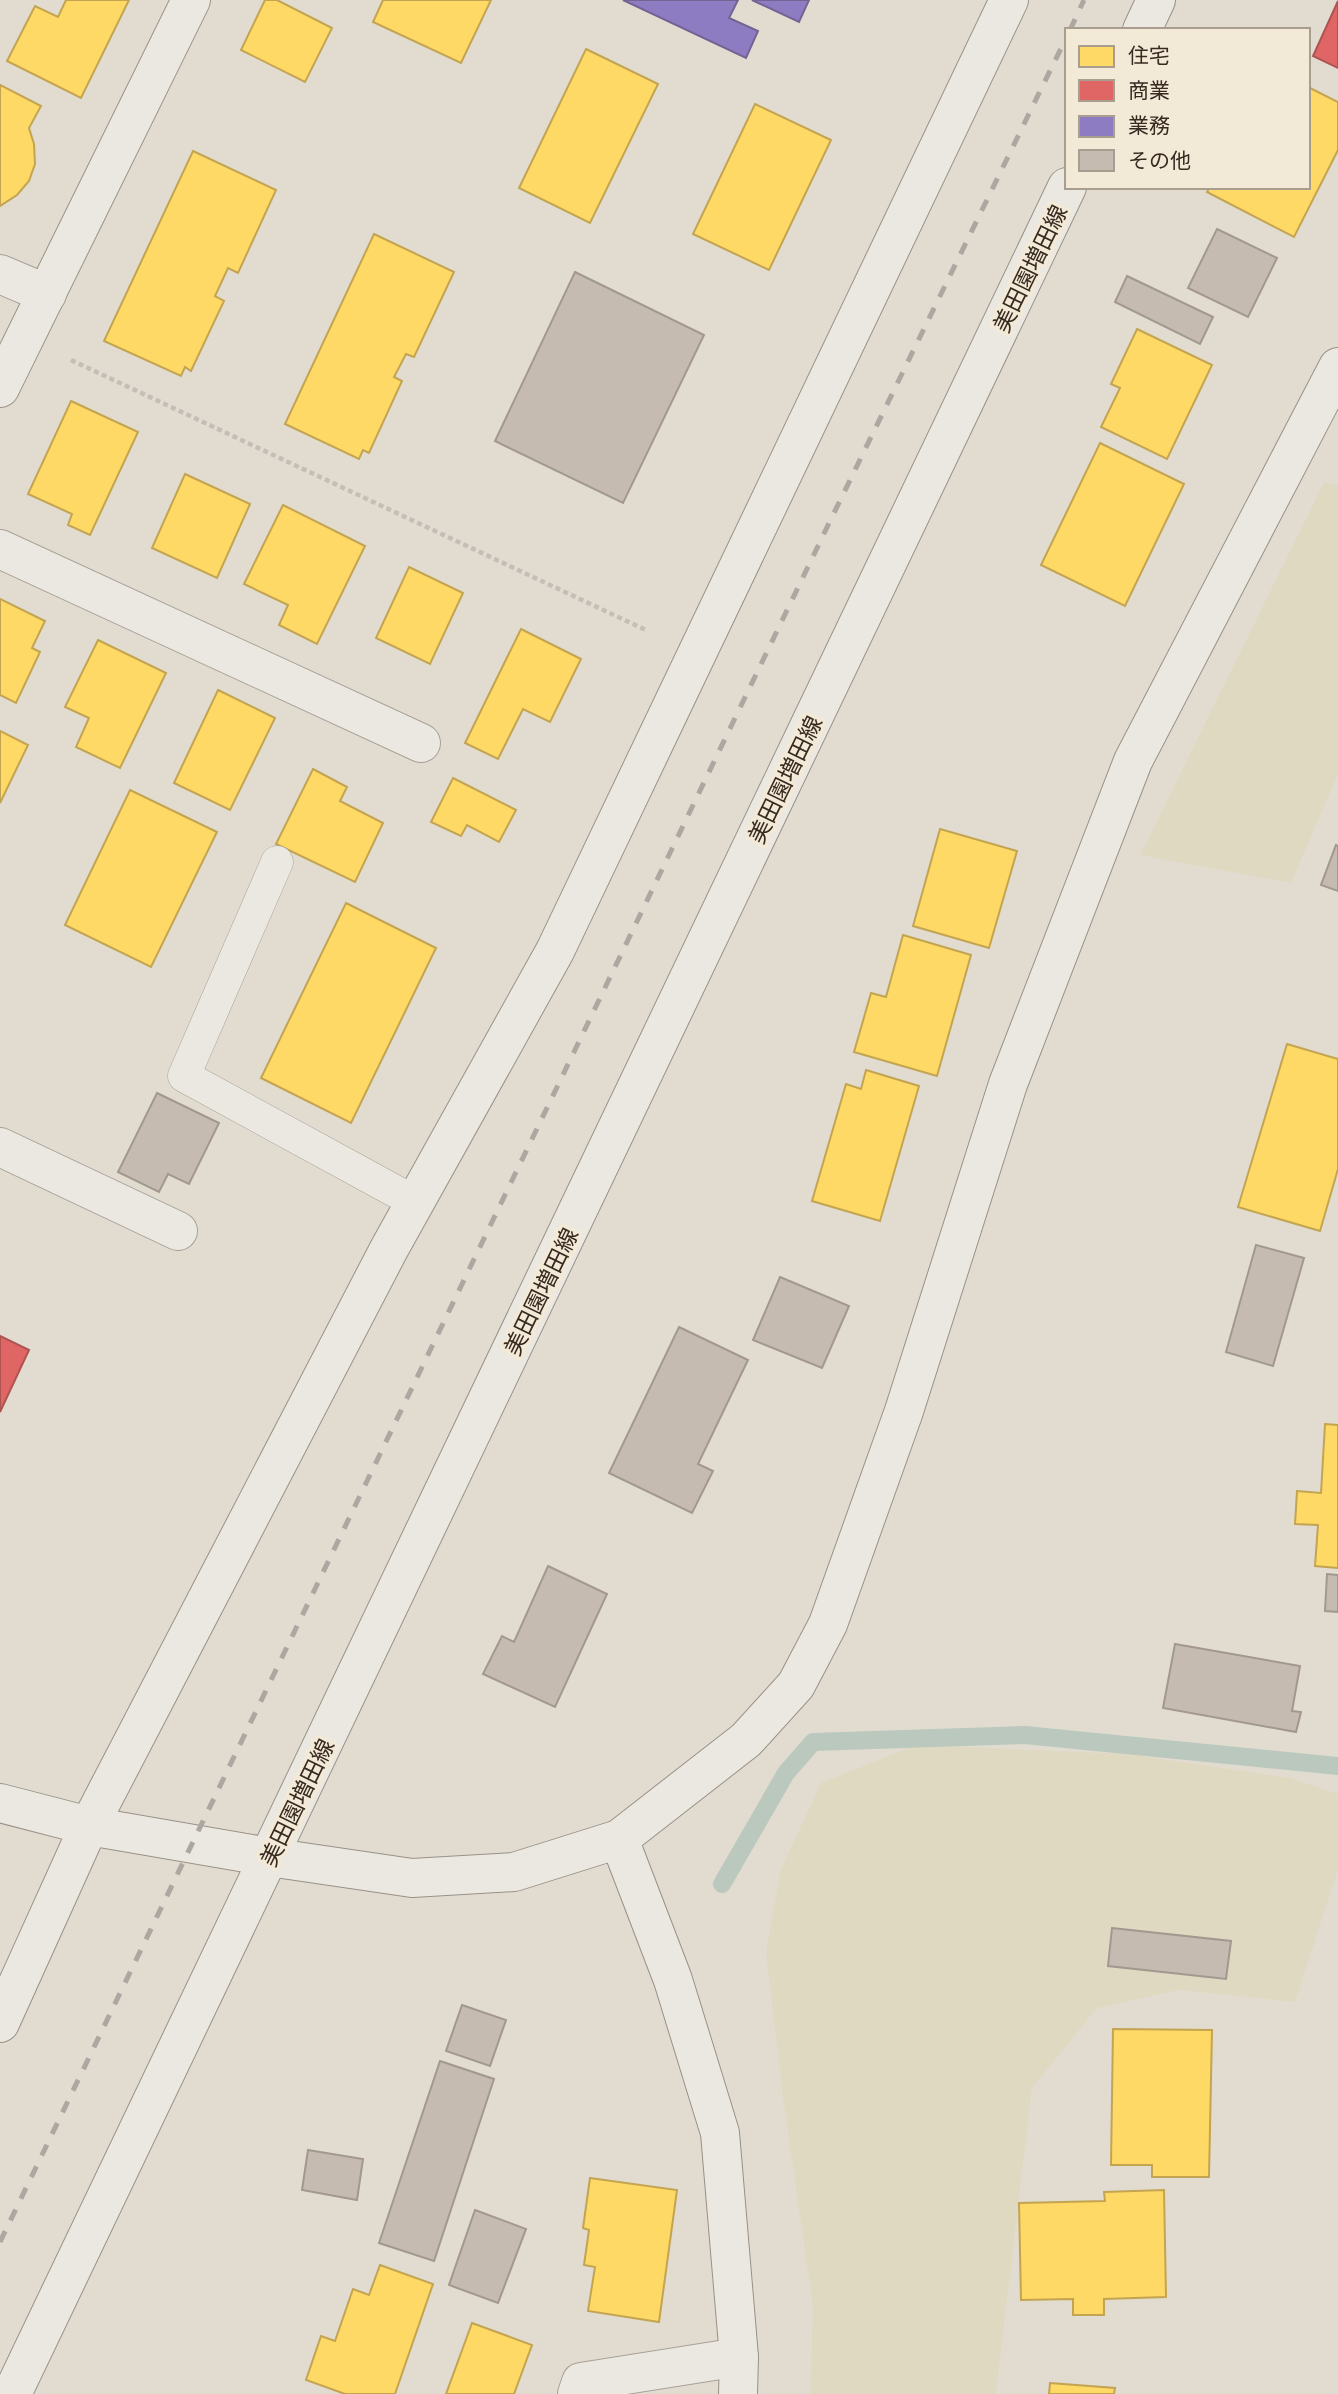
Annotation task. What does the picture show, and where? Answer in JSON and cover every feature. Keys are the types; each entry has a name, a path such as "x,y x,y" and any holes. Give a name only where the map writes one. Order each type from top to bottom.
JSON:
{"main road":[{"path":"0,388 191,0"},
{"path":"0,2022 89,1826 389,1248 555,951 1009,0"},
{"path":"1143,28 1156,0"},
{"name":"美田園増田線","path":"12,2394 1066,189"},
{"path":"0,275 47,294"},
{"path":"0,1802 89,1826 269,1857 420,1879 514,1872 619,1839 746,1740 796,1685 828,1624 904,1412 1008,1084 1133,761 1338,367"},
{"path":"0,549 421,743"},
{"path":"0,1147 178,1231"},
{"path":"577,2394 581,2382 738,2375 720,2133 673,1980 619,1839"}],"lane":[{"path":"277,862 184,1076 415,1202"}],"path":[{"path":"25,339 648,631"}],"shaded area":[{"path":"1324,482 1338,485 1338,774 1291,883 1140,855"},
{"path":"916,1745 1128,1754 1291,1778 1338,1794 1338,1870 1295,2002 1179,1990 1097,2008 1032,2088 996,2394 810,2394 813,2308 783,2098 766,1952 780,1871 821,1783"}],"building: 住宅":[{"path":"66,0 129,0 81,98 7,61 35,6 58,17"},
{"path":"265,0 277,0 332,28 305,82 241,50"},
{"path":"383,0 491,0 461,63 373,22"},
{"path":"586,49 658,84 590,223 519,188"},
{"path":"0,85 41,106 29,128 34,144 35,164 29,181 17,195 0,206"},
{"path":"1310,88 1338,102 1338,150 1294,237 1207,192 1209,189 1310,189"},
{"path":"755,104 831,140 769,270 693,234"},
{"path":"193,151 276,190 238,273 228,268 215,296 224,301 191,371 185,367 181,376 104,341"},
{"path":"374,234 454,272 414,357 406,354 394,377 402,381 369,453 363,450 359,459 285,424"},
{"path":"1137,329 1212,365 1167,459 1101,427 1120,388 1111,384"},
{"path":"71,401 138,432 90,535 68,525 72,514 28,494"},
{"path":"1100,443 1184,484 1125,606 1041,565"},
{"path":"185,474 250,504 217,578 152,548"},
{"path":"283,505 365,546 317,644 279,625 288,605 244,584"},
{"path":"409,567 463,593 430,664 376,638"},
{"path":"0,599 45,621 32,648 40,652 16,703 0,695"},
{"path":"521,629 581,659 550,722 523,709 498,759 465,743"},
{"path":"98,640 166,673 120,768 76,747 89,718 65,707"},
{"path":"218,690 275,718 230,810 174,783"},
{"path":"0,731 28,745 0,803"},
{"path":"313,769 347,787 340,801 383,823 355,882 276,844"},
{"path":"453,778 516,810 499,842 467,825 461,836 431,822"},
{"path":"130,790 217,832 151,967 65,925"},
{"path":"940,829 1017,851 989,948 913,926"},
{"path":"346,903 436,948 351,1123 261,1078"},
{"path":"903,935 971,955 937,1076 854,1052 871,993 886,997"},
{"path":"1287,1044 1338,1059 1338,1169 1320,1231 1238,1207"},
{"path":"866,1070 919,1086 880,1221 812,1201 846,1084 861,1089"},
{"path":"1325,1424 1338,1425 1338,1568 1315,1566 1318,1525 1295,1524 1297,1491 1321,1493"},
{"path":"1113,2029 1212,2030 1209,2177 1152,2177 1152,2165 1111,2165"},
{"path":"590,2178 677,2190 659,2322 588,2311 595,2267 584,2265 589,2230 583,2228"},
{"path":"1164,2190 1166,2297 1104,2299 1104,2315 1073,2315 1073,2299 1021,2300 1019,2203 1105,2201 1104,2192"},
{"path":"380,2265 433,2284 395,2394 345,2394 306,2380 321,2336 335,2341 353,2289 369,2295"},
{"path":"472,2323 532,2345 514,2394 446,2394"},
{"path":"1050,2383 1115,2388 1114,2394 1049,2394"}],"building: 商業":[{"path":"1338,1 1338,68 1313,56"},
{"path":"0,1336 29,1350 0,1412"}],"building: 業務":[{"path":"623,0 738,0 729,18 758,31 746,58"},
{"path":"752,0 809,0 799,22"}],"building: その他":[{"path":"1217,229 1277,258 1248,317 1188,288"},
{"path":"575,272 704,335 623,503 495,441"},
{"path":"1127,276 1213,317 1200,344 1115,302"},
{"path":"1336,845 1338,846 1338,891 1321,885"},
{"path":"157,1093 219,1123 189,1184 168,1174 159,1192 118,1172"},
{"path":"1256,1245 1304,1258 1273,1366 1226,1352"},
{"path":"780,1277 849,1306 822,1368 753,1340"},
{"path":"679,1327 748,1360 698,1464 713,1471 692,1513 609,1473"},
{"path":"548,1566 607,1594 555,1707 483,1674 502,1636 514,1642"},
{"path":"1327,1574 1338,1575 1338,1612 1325,1611"},
{"path":"1175,1644 1300,1666 1292,1711 1301,1712 1296,1732 1163,1708"},
{"path":"1112,1928 1231,1941 1226,1979 1108,1966"},
{"path":"462,2005 506,2020 490,2066 446,2051"},
{"path":"440,2061 494,2079 434,2261 379,2243"},
{"path":"308,2150 363,2159 357,2200 302,2190"},
{"path":"475,2210 526,2229 498,2303 449,2285"}],"waterway":[{"path":"722,1884 786,1773 813,1742 1025,1735 1338,1766"}],"railway":[{"path":"1071,28 1084,0"},
{"path":"0,2242 832,517 1065,40"}]}
